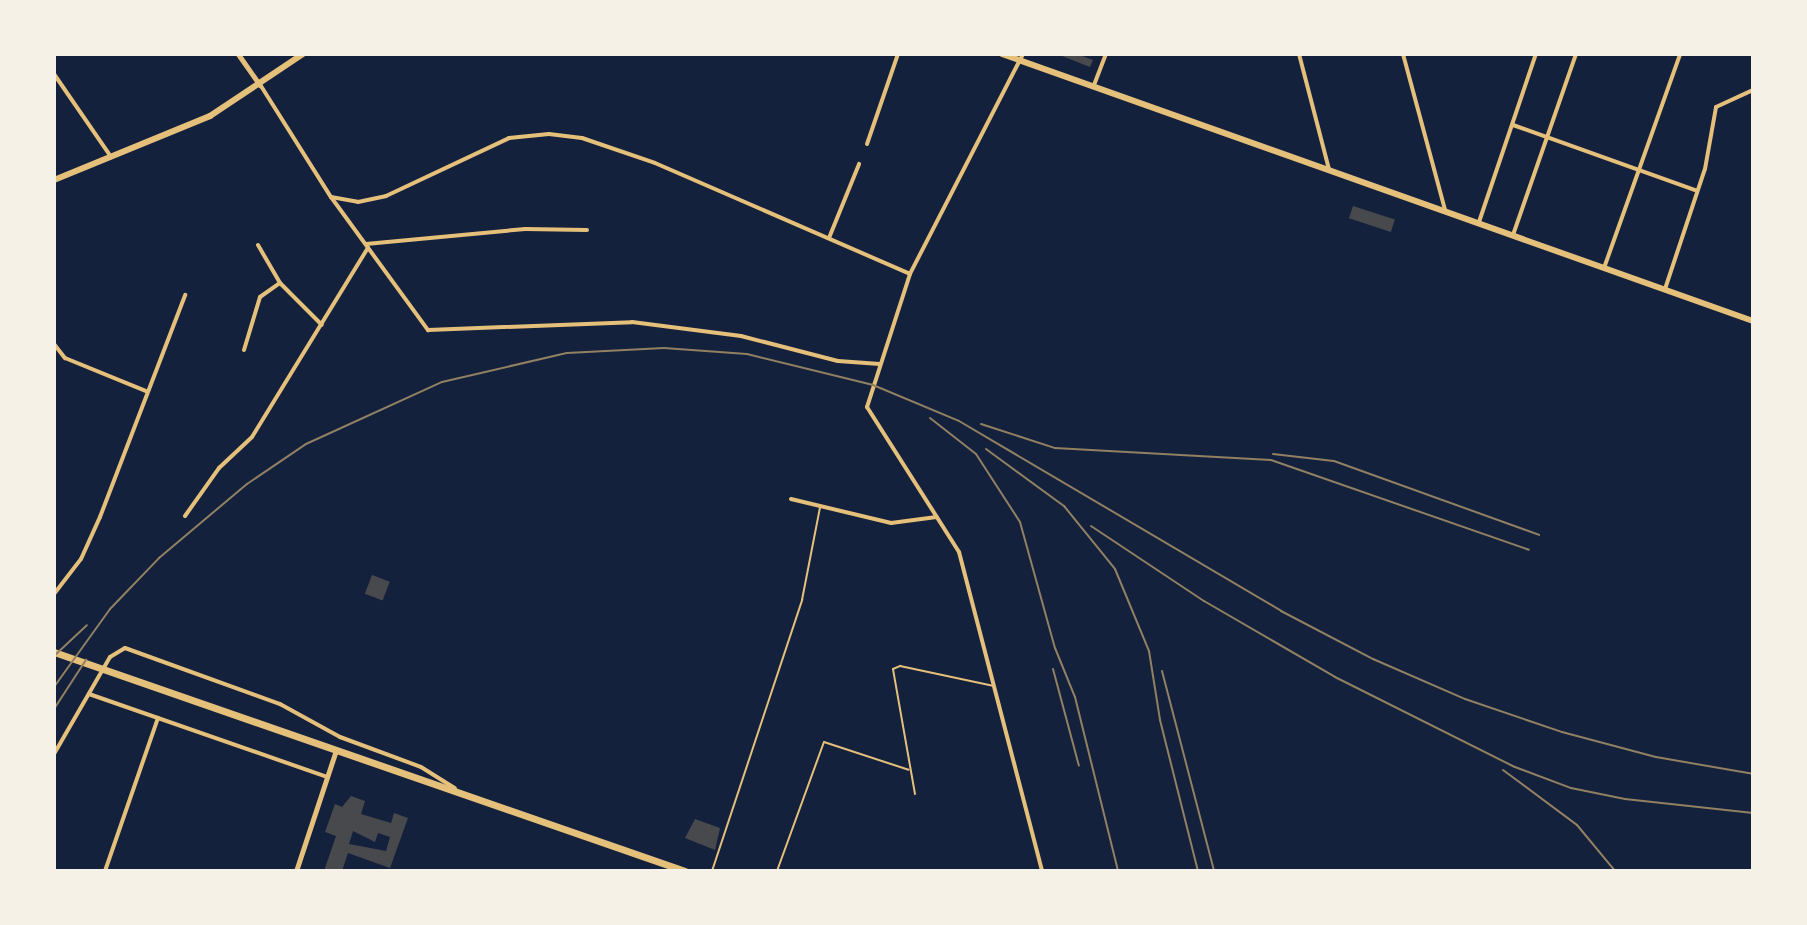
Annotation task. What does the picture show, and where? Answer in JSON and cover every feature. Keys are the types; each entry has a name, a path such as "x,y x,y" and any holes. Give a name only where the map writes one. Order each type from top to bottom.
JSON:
{"main road":[{"path":"54,180 210,116 261,86 303,54"},
{"path":"1002,54 1021,57 1753,321"},
{"path":"54,652 685,871"}],"street":[{"path":"238,54 331,197 428,330 632,322 741,336 838,361 880,364"},
{"path":"867,144 898,54"},
{"path":"1094,85 1106,54"},
{"path":"1299,54 1329,169"},
{"path":"1403,54 1445,210"},
{"path":"1479,222 1536,54"},
{"path":"1513,235 1576,54"},
{"path":"1604,268 1680,54"},
{"path":"1021,57 910,274 867,411 938,517 967,573 1042,871"},
{"path":"54,74 111,157"},
{"path":"1665,289 1697,191 1716,107 1753,90"},
{"path":"1513,125 1697,191"},
{"path":"331,197 358,202 386,196 509,138 549,134 582,138 655,163 910,274"},
{"path":"829,238 859,164"},
{"path":"367,246 525,229 587,230"},
{"path":"258,245 280,283 322,325"},
{"path":"185,516 219,468 252,437 367,246"},
{"path":"244,350 260,297 280,283"},
{"path":"54,594 81,559 100,517 185,295"},
{"path":"54,344 65,358 146,391"},
{"path":"791,499 891,523 938,517"},
{"path":"54,754 110,657 125,648 261,696 340,737 421,767 467,796"},
{"path":"89,694 327,777"},
{"path":"105,871 158,718"},
{"path":"296,871 340,737"}],"lane":[{"path":"712,871 802,600 821,506"},
{"path":"915,794 893,669 900,666 995,686"},
{"path":"777,871 824,742 911,771"}],"building":[{"path":"1057,54 1077,54 1093,60 1090,67"},
{"path":"1353,206 1395,220 1391,232 1349,218"},
{"path":"372,575 390,582 383,600 365,594"},
{"path":"351,796 365,801 361,814 391,823 394,813 408,818 390,868 348,853 342,871 324,871 336,836 325,832 335,804 342,807","holes":["353,831 375,842 378,833 390,837 386,851 349,844"]},
{"path":"695,819 720,828 715,850 685,838"}],"railway":[{"path":"54,687 110,609 159,558 247,484 306,444 442,382 567,353 664,348 747,354 873,385 959,421 1281,611 1373,659 1465,699 1562,732 1656,757 1753,774"},
{"path":"930,418 976,454 1020,522 1055,648 1075,697 1118,871"},
{"path":"981,424 1055,448 1271,460 1529,550"},
{"path":"986,449 1064,506 1115,569 1149,651 1160,720 1198,871"},
{"path":"1273,454 1334,461 1539,535"},
{"path":"1091,526 1204,601 1335,677 1515,767 1571,788 1625,799 1753,813"},
{"path":"54,656 87,625"},
{"path":"54,709 86,660"},
{"path":"1053,669 1079,766"},
{"path":"1162,671 1214,871"},
{"path":"1503,770 1577,825 1615,871"}]}
